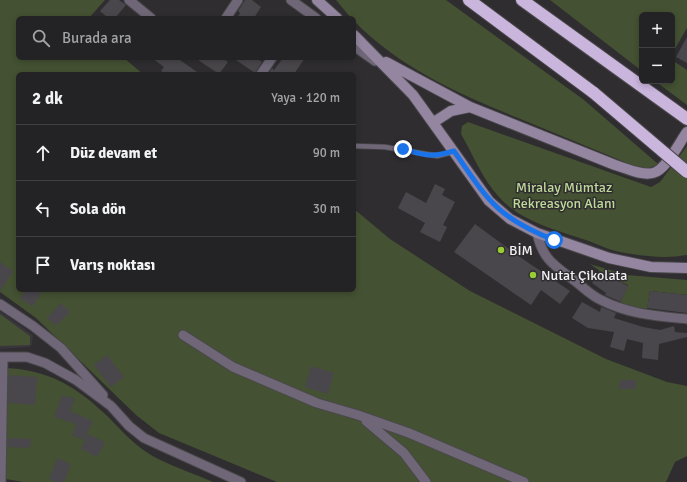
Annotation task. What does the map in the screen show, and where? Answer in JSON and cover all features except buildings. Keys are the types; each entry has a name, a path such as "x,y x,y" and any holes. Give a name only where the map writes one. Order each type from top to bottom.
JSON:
{"highway":[{"path":"469,0 594,94 687,172"},
{"path":"522,0 687,119"}],"main road":[{"path":"317,0 335,16"},
{"path":"356,36 396,76 434,122 494,206 516,222 537,233 580,249 632,264 687,268"},
{"path":"377,57 470,107 616,165 647,173 652,173 663,166 687,132"},
{"path":"434,122 451,112 470,107"}],"street":[{"path":"129,0 149,16"},
{"path":"227,16 238,0"},
{"path":"291,0 303,14"},
{"path":"356,47 396,76"},
{"path":"262,72 271,60"},
{"path":"537,233 540,247 551,262 599,299 626,310 647,315 687,319"},
{"path":"0,304 33,326 61,348 129,426 144,438 241,482"},
{"path":"182,335 233,366 318,403 409,433 524,482"},
{"path":"1,482 1,357 27,357 45,363 76,380 111,406"},
{"path":"358,415 404,453 426,482"}],"lane":[{"path":"356,146 391,147 437,156 454,151"}],"shaded area":[{"path":"0,311 33,335 32,345 29,347 0,349"}],"green space":[{"path":"0,0 105,0 91,16 16,16 16,60 126,60 141,72 16,72 16,292 356,292 356,211 390,239 470,291 606,359 667,382 687,386 687,456 675,462 666,482 277,482 159,433 136,415 36,318 0,292"},
{"path":"336,0 446,0 584,100 658,164 647,169 634,166 496,109 452,89 431,78 391,53 356,23 356,16 349,16"},
{"path":"550,0 687,0 687,28 675,49 675,12 639,12 639,69"},
{"path":"675,62 687,70 687,105 659,84 675,84"},
{"name":"Miralay Mümtaz Rekreasyon Alanı","path":"468,122 651,187 660,182 687,146 687,255 670,257 637,255 616,251 528,219 499,197 478,167 461,134 462,126"},
{"path":"590,264 627,275 687,280 687,295 650,291 647,309 620,304 628,285 607,276"},
{"path":"0,314 30,336 30,345 0,346"},
{"path":"6,368 34,372 71,387 93,403 144,451 166,463 213,482 23,482 6,479"}],"place":[{"name":"BİM","path":"501,250"},
{"name":"Nutat Çikolata","path":"533,275"}],"route":[{"path":"403,149 426,156 437,156 454,151 489,201 500,212 522,226 554,240"}]}
